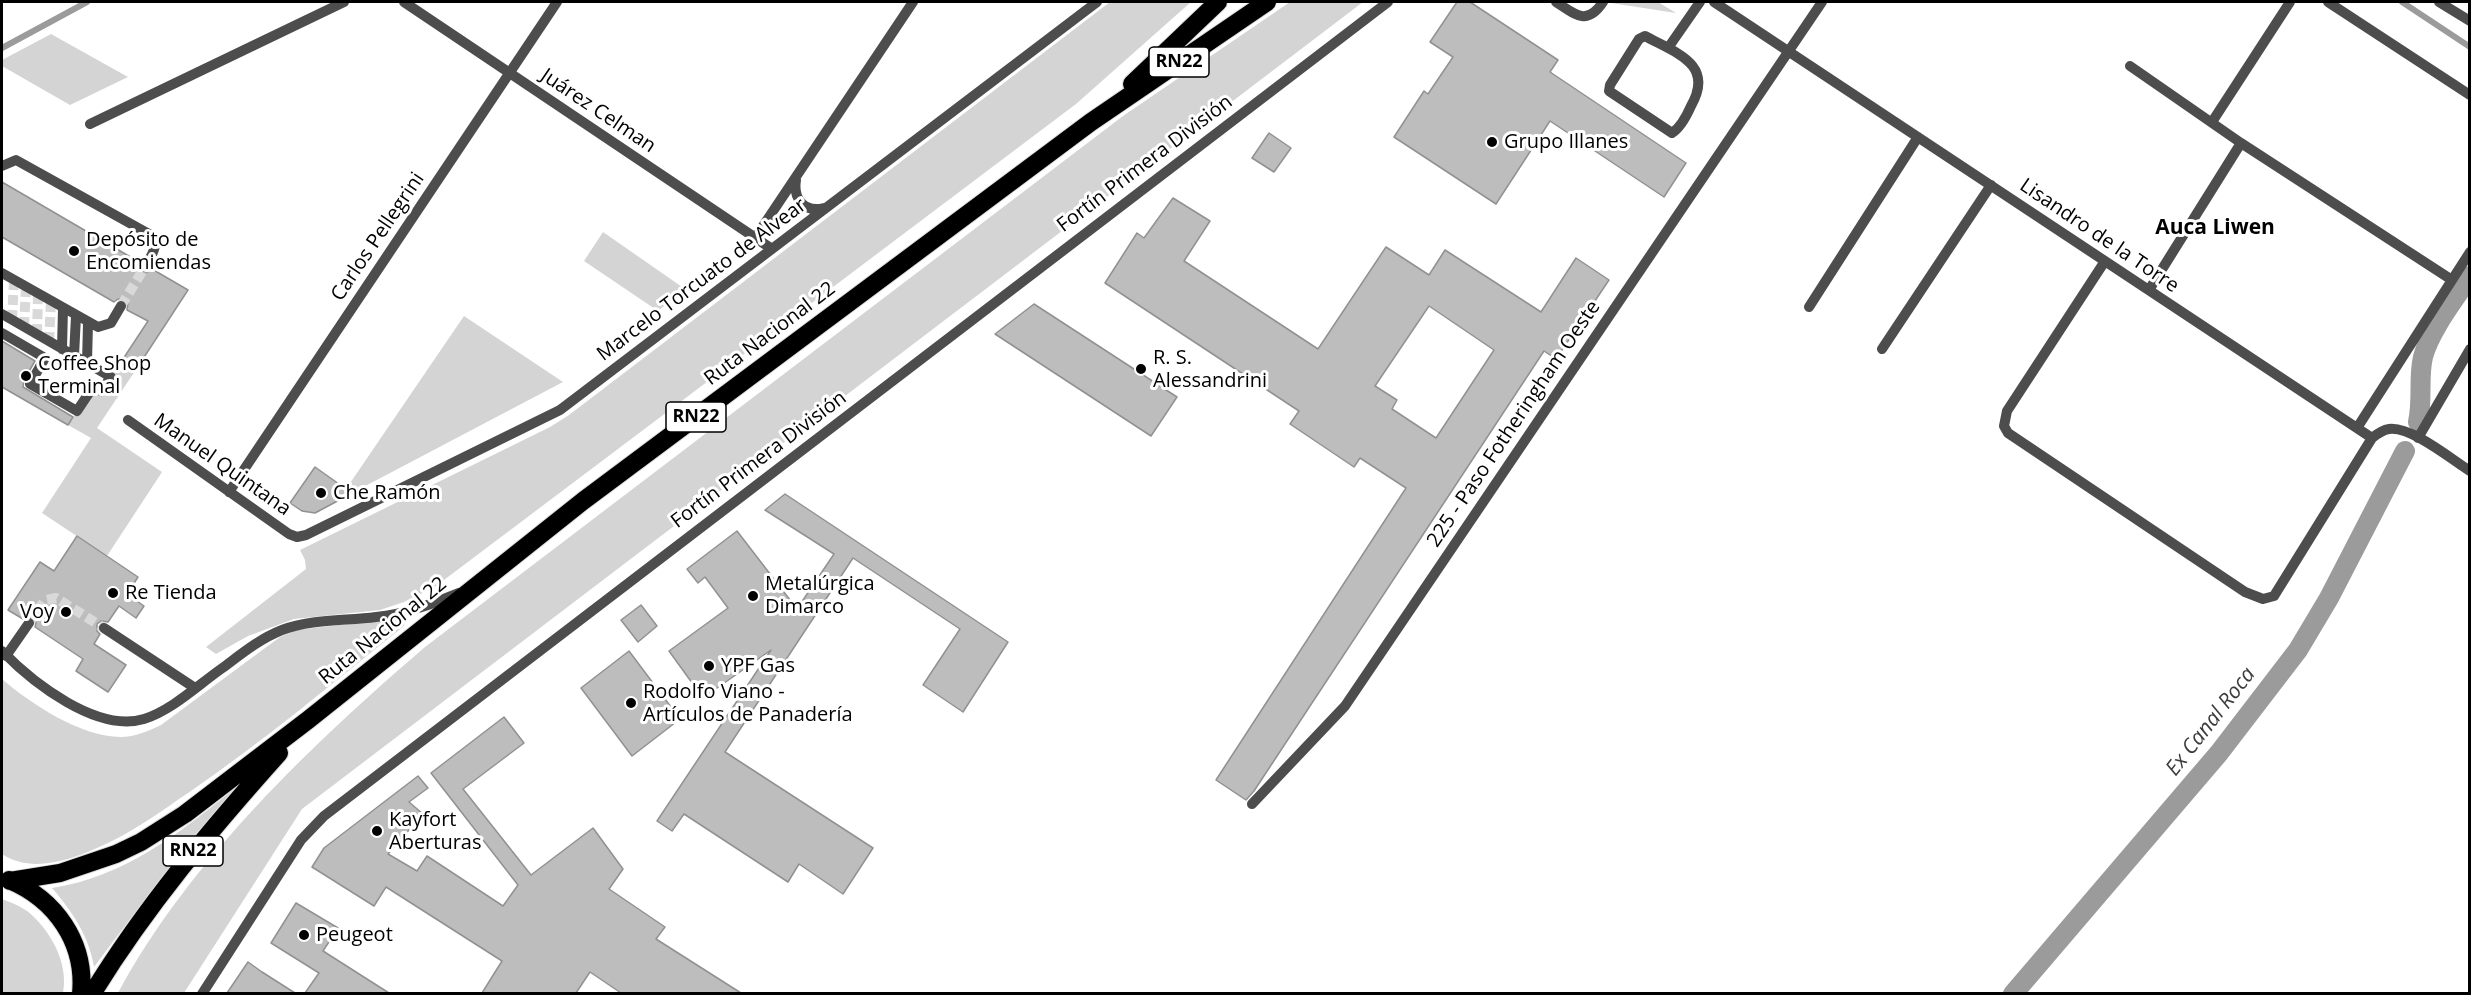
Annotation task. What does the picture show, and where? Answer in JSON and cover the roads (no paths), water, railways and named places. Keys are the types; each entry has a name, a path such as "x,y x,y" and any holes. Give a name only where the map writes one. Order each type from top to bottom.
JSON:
{"highway":[{"name":"Ruta Nacional 22","path":"1091,122 1218,2"},
{"name":"Ruta Nacional 22","path":"6,879 60,873 87,865 141,842 185,814 308,720 583,501 1091,122 1266,2"},
{"name":"Ruta Nacional 22","path":"92,993 126,940 171,878 308,720"},
{"name":"RN22","path":"6,879 43,900 57,913 68,929 81,966 81,993"}],"street":[{"path":"90,124 344,2"},
{"name":"Juárez Celman","path":"404,2 772,249"},
{"name":"Carlos Pellegrini","path":"229,492 557,2"},
{"path":"755,238 913,2"},
{"name":"Marcelo Torcuato de Alvear","path":"297,537 306,535 560,410 1094,2"},
{"name":"Fortín Primera División","path":"202,993 301,840 324,816 1388,2"},
{"path":"1557,2 1577,15 1587,17 1597,12 1603,2"},
{"path":"1668,48 1700,2"},
{"name":"Lisandro de la Torre","path":"1714,2 2372,438"},
{"name":"225 - Paso Fotheringham Oeste","path":"1252,804 1345,706 1822,2"},
{"path":"2212,122 2290,2"},
{"path":"2328,2 2469,95"},
{"path":"2439,2 2469,21"},
{"path":"1645,36 1668,48 1693,65 1699,82 1690,109 1672,133 1610,94 1608,88 1642,37 1645,36"},
{"path":"2130,66 2241,143 2452,280"},
{"path":"1809,307 1918,137"},
{"path":"2149,290 2241,143"},
{"path":"2,166 16,159 151,235 155,247 146,266"},
{"path":"798,175 795,188 801,204 813,210 827,207"},
{"path":"1882,349 1991,185"},
{"path":"2358,428 2469,252"},
{"path":"2105,261 2007,411 2004,426 2008,433 2245,592 2263,599 2274,596 2372,438 2391,429 2400,430 2418,438 2469,471"},
{"path":"2,273 98,327 108,325 122,306"},
{"path":"62,349 63,308"},
{"path":"2,314 111,377 101,391 93,387 77,411 30,384 45,358 2,333"},
{"path":"74,356 76,316"},
{"path":"87,363 88,323"},
{"path":"2418,438 2469,349"},
{"name":"Manuel Quintana","path":"128,420 289,534 297,537"},
{"path":"29,623 4,654 41,685 91,714 116,721 136,720 155,714 260,641 280,630 304,624 407,612 471,589"},
{"path":"105,628 195,688"}],"waterway":[{"path":"2,48 87,2"},
{"path":"2402,2 2470,47"},
{"name":"Ex Canal Roca","path":"2418,422 2422,365 2426,347 2443,315 2470,276"},
{"name":"Ex Canal Roca","path":"2013,994 2219,753 2298,650 2329,598 2405,451"}],"tunnel":[{"path":"121,306 146,265"},
{"path":"12,320 14,280"},
{"path":"24,327 26,287"},
{"path":"37,334 38,294"},
{"path":"49,342 51,301"},
{"path":"29,623 45,600 56,598 104,628"}],"place":[{"name":"Grupo Illanes","path":"1492,142"},
{"name":"Depósito de Encomiendas","path":"74,251"},
{"name":"R. S. Alessandrini","path":"1141,369"},
{"name":"Coffee Shop Terminal","path":"26,376"},
{"name":"Che Ramón","path":"321,493"},
{"name":"Re Tienda","path":"113,593"},
{"name":"Metalúrgica Dimarco","path":"753,596"},
{"name":"Voy","path":"66,612"},
{"name":"YPF Gas","path":"709,666"},
{"name":"Rodolfo Viano - Artículos de Panadería","path":"631,703"},
{"name":"Kayfort Aberturas","path":"377,831"},
{"name":"Peugeot","path":"304,935"}],"district":[{"name":"Auca Liwen","path":"2215,228"}]}
